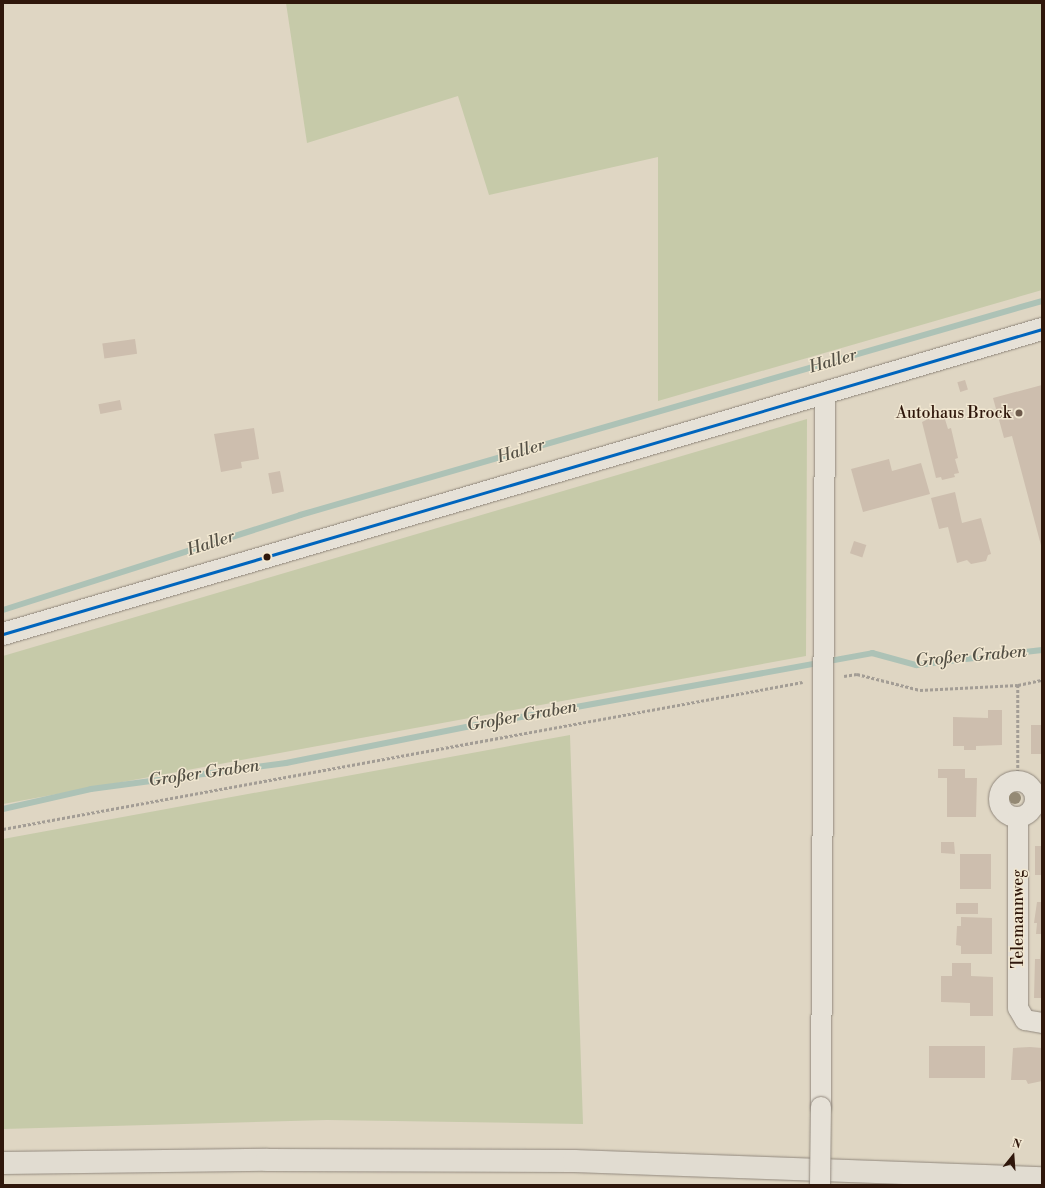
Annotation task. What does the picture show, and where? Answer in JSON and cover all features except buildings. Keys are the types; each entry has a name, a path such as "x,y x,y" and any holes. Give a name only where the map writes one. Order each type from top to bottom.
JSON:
{"highway":[{"path":"3,1163 267,1160 574,1161 1042,1178"}],"street":[{"path":"3,634 1042,329"},
{"path":"820,1185 825,393"},
{"name":"Telemannweg","path":"1018,781 1006,785 999,798 1004,812 1018,817 1018,1008 1034,1021"}],"path":[{"path":"3,829 823,672 857,674 920,690 1018,685 1042,680"},
{"path":"1018,685 1018,781"}],"green space":[{"path":"286,3 1042,3 1042,290 658,401 658,157 489,195 458,96 307,143"},
{"path":"807,419 806,656 3,804 3,656"},
{"path":"570,735 583,1124 327,1120 3,1129 3,839"}],"waterway":[{"name":"Haller","path":"3,610 300,515 1042,301"},
{"name":"Großer Graben","path":"3,809 91,789 286,763 477,725 872,653 916,665 1042,650"}],"transit line":[{"path":"3,634 1042,329"}],"place":[{"name":"Autohaus Brock","path":"1019,413"}]}
